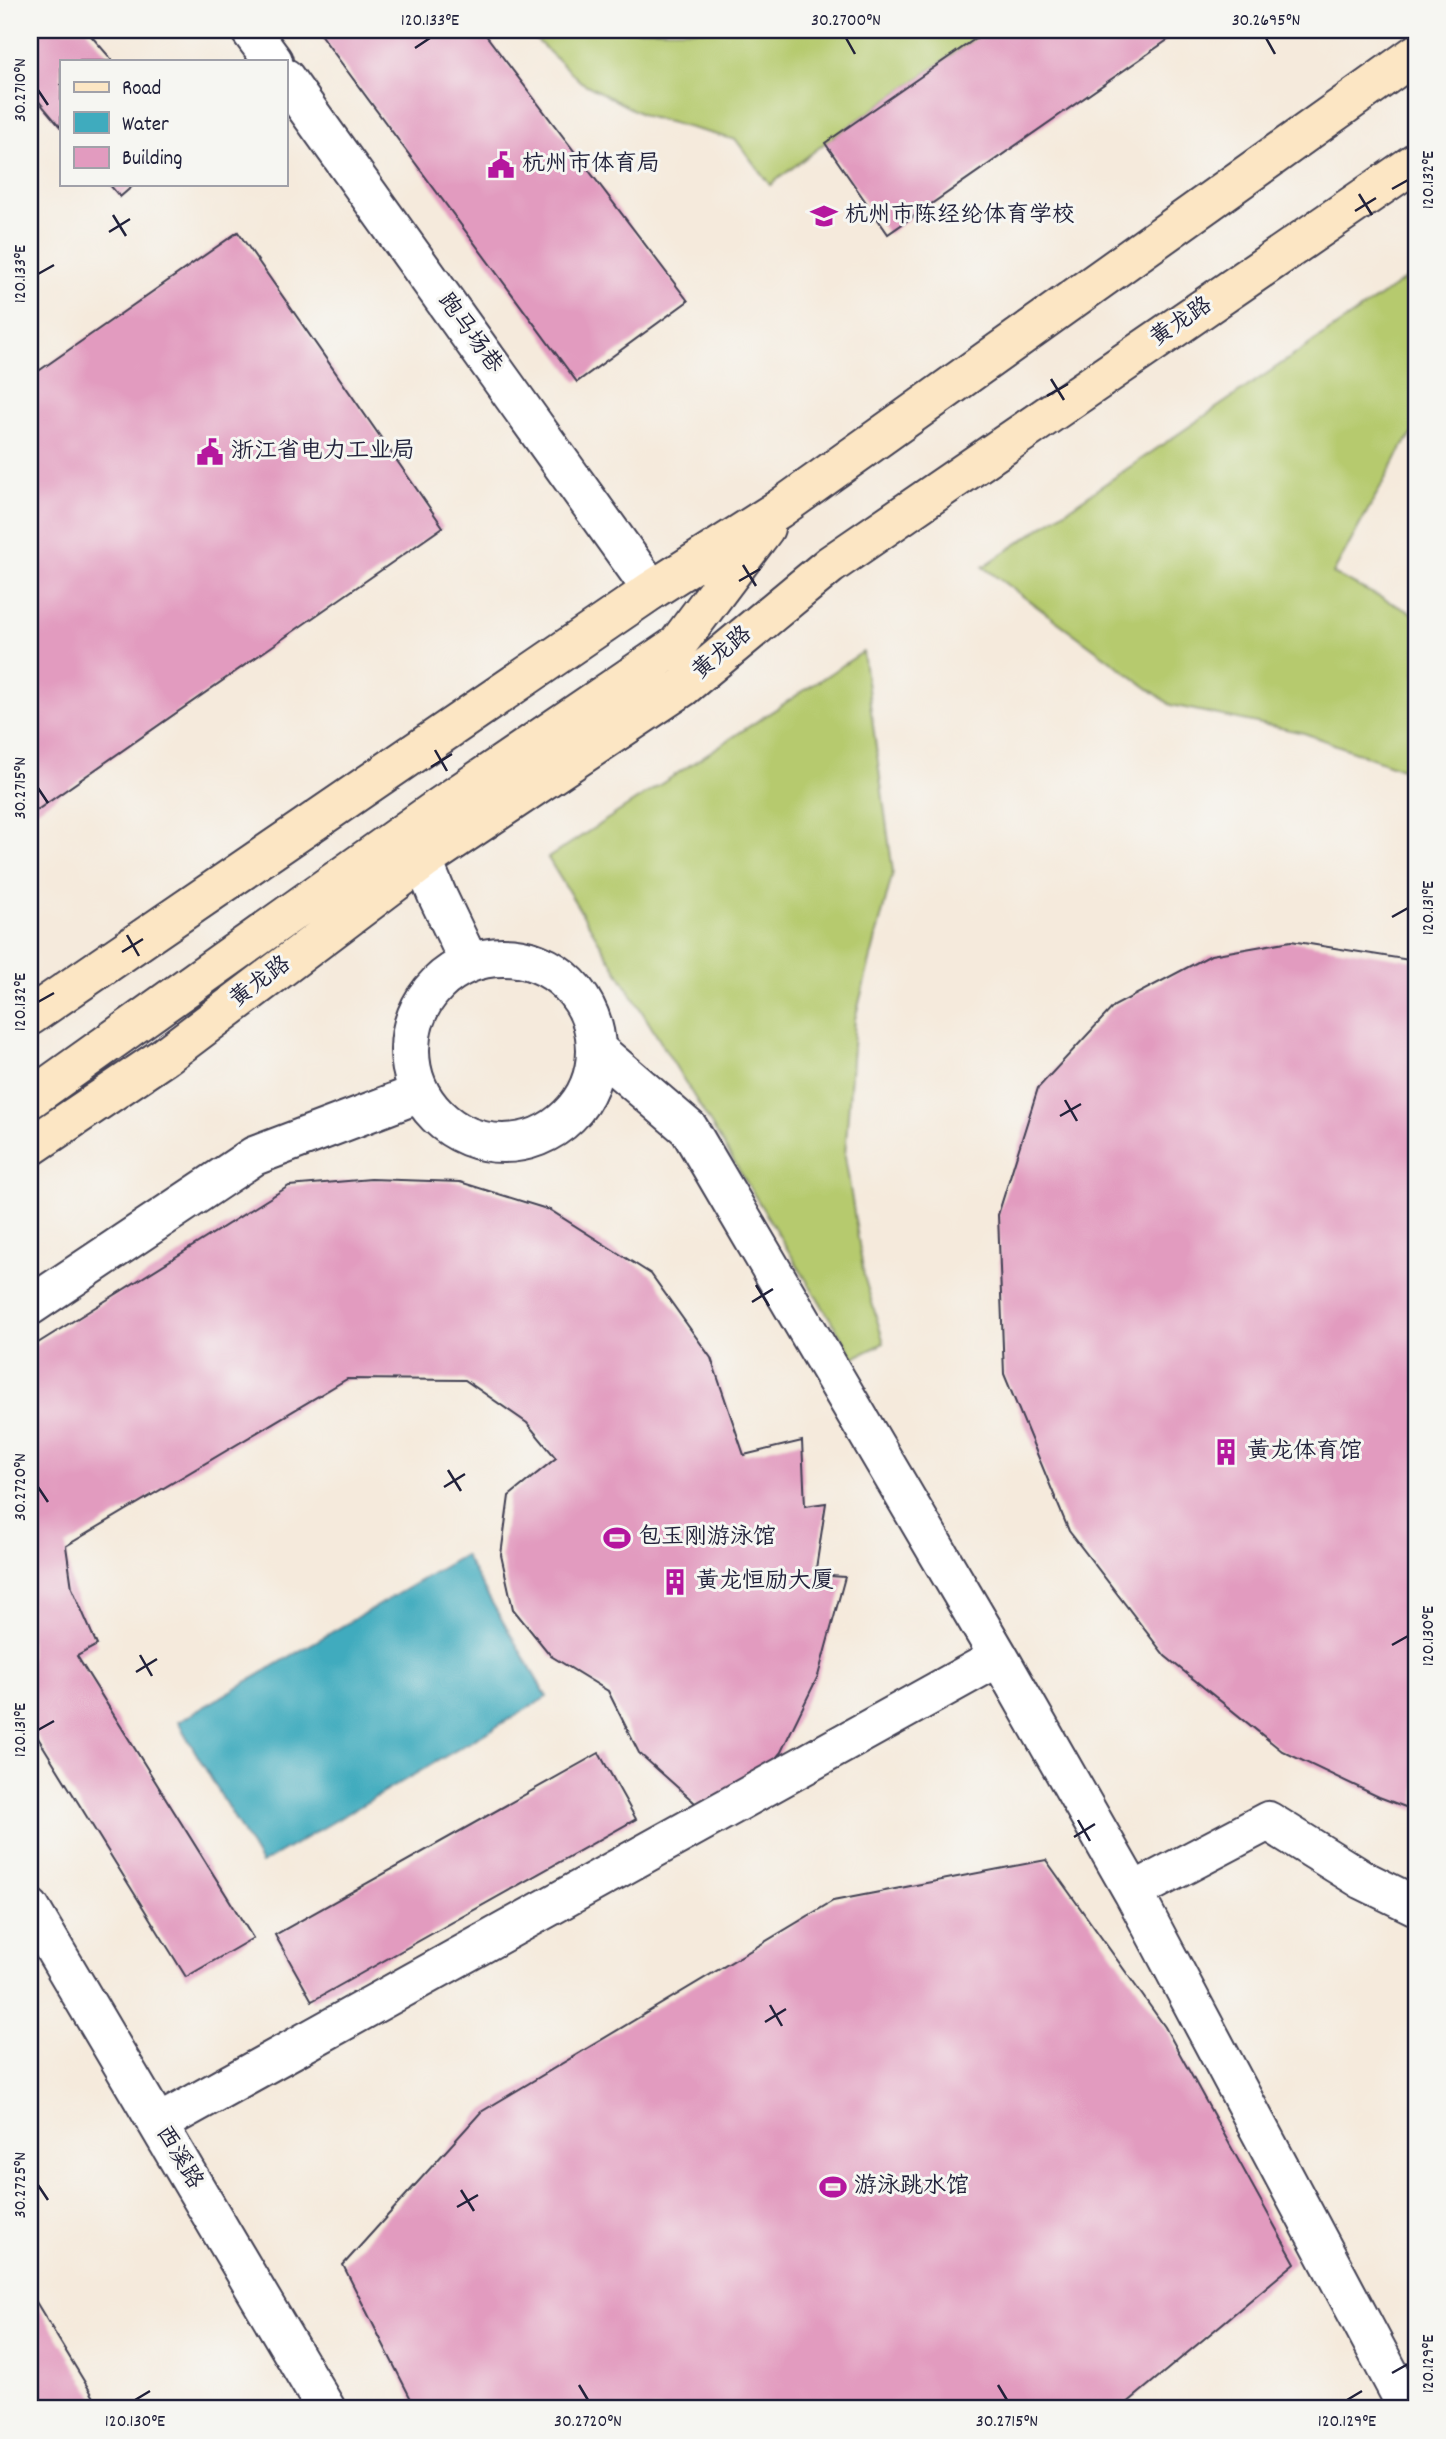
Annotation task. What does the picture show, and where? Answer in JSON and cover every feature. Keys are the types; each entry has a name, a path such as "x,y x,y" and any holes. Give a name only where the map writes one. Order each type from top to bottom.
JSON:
{"main road":[{"path":"30,1016 652,590 779,509 1416,54"},
{"name":"黄龙路","path":"30,1147 165,1056 423,860 683,687 831,565 1416,162"},
{"path":"30,1099 438,808 677,645 779,509"}],"street":[{"path":"250,30 272,60"},
{"name":"跑马场巷","path":"287,81 652,590"},
{"path":"423,860 468,962"},
{"path":"498,956 529,959 556,972 578,993 592,1020 597,1050 592,1080 578,1107 556,1128 528,1140 496,1143 466,1136 440,1118 421,1093 411,1063 412,1031 423,1002 443,978 468,962 498,956"},
{"path":"597,1050 690,1129 999,1657 1133,1892 1408,2409"},
{"path":"30,1306 254,1156 421,1093"},
{"path":"158,2124 999,1657"},
{"path":"1133,1892 1268,1821 1363,1880 1416,1906"},
{"name":"西溪路","path":"30,1908 327,2409"}],"green space":[{"path":"526,30 988,30 825,143 770,185 736,140 645,116 581,82"},
{"path":"1416,272 1416,430 1403,446 1333,574 1416,615 1416,761 1410,772 1304,733 1171,705 983,567"},
{"path":"863,652 893,872 855,1019 845,1156 864,1276 884,1343 854,1358 548,858"}],"water":[{"path":"464,1555 547,1697 261,1864 178,1722"}],"building":[{"path":"30,30 86,30 112,60 60,60 60,127 30,91"},
{"name":"杭州市体育局","path":"317,30 482,30 688,301 577,382"},
{"path":"988,30 1182,30 888,234 825,143"},
{"path":"111,186 133,186 120,197"},
{"name":"浙江省电力工业局","path":"238,232 443,527 30,815 30,377"},
{"name":"黄龙体育馆","path":"1291,941 1416,961 1416,1811 1379,1797 1282,1751 1165,1656 1069,1531 1004,1374 998,1215 1038,1088 1114,1006 1211,955"},
{"name":"黄龙恒励大厦","path":"371,1179 460,1182 550,1210 651,1274 711,1358 744,1455 802,1441 805,1506 826,1503 815,1575 845,1577 818,1676 781,1752 747,1793 703,1810 639,1753 608,1691 551,1656 513,1609 501,1555 509,1496 556,1458 527,1423 465,1380 347,1379 66,1546 72,1588 97,1645 77,1656 253,1938 186,1977 30,1725 30,1348 289,1186"},
{"path":"599,1753 636,1819 312,2001 275,1935"},
{"name":"游泳跳水馆","path":"1046,1860 1165,2027 1295,2263 1120,2409 416,2409 343,2265 481,2112 833,1901"},
{"path":"30,2292 101,2409 30,2409"}],"place":[{"name":"杭州市体育局","path":"501,165"},
{"name":"杭州市陈经纶体育学校","path":"824,216"},
{"name":"浙江省电力工业局","path":"210,452"},
{"name":"黄龙体育馆","path":"1226,1452"},
{"name":"包玉刚游泳馆","path":"617,1538"},
{"name":"黄龙恒励大厦","path":"675,1582"},
{"name":"游泳跳水馆","path":"833,2187"}]}
